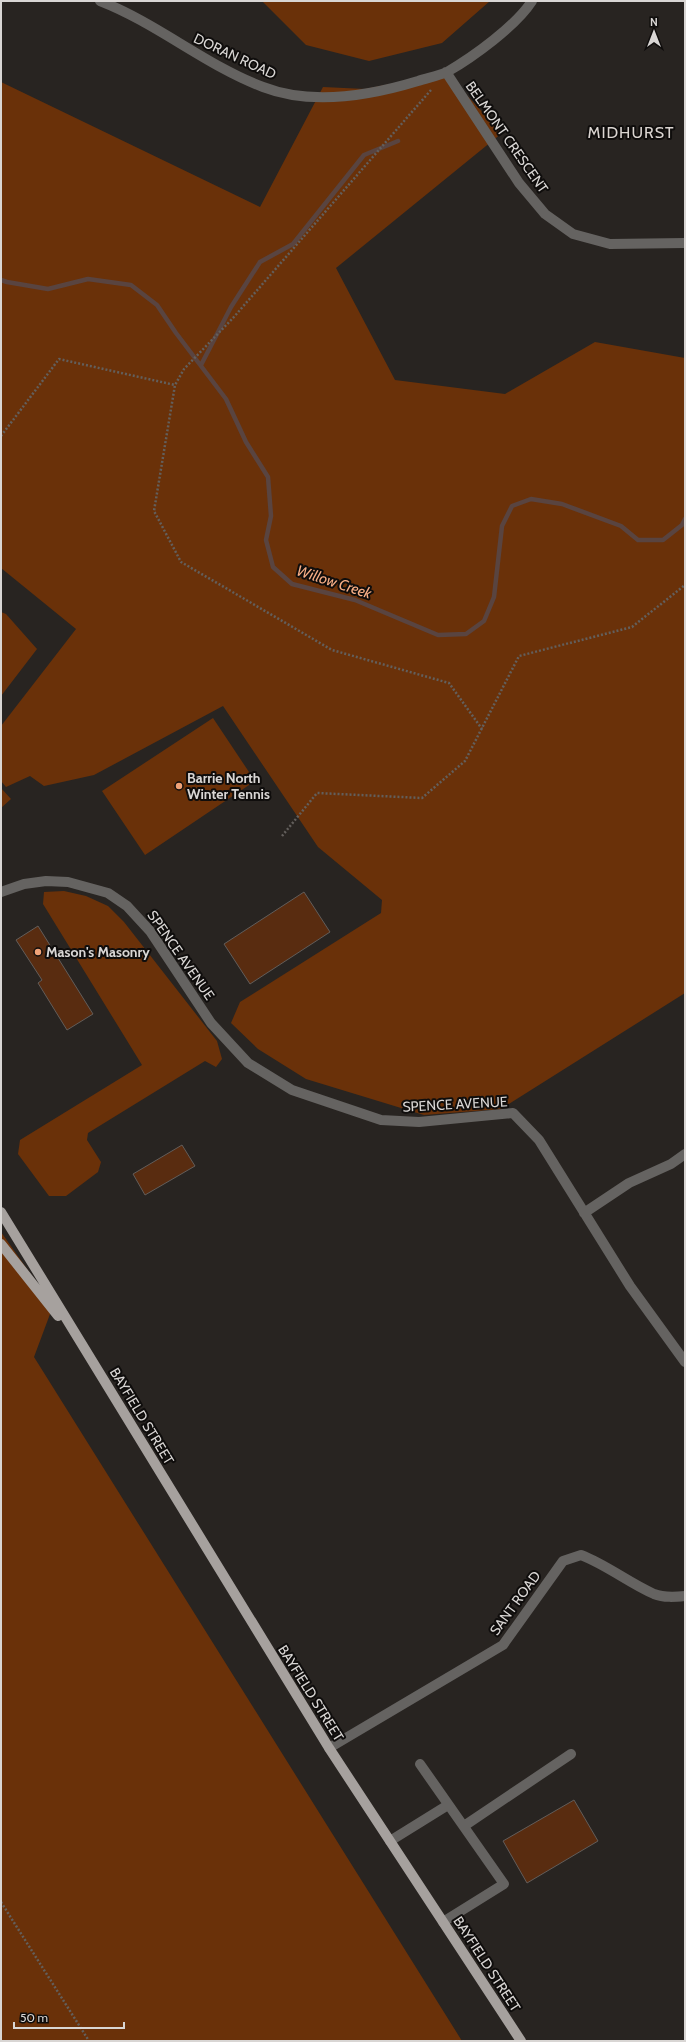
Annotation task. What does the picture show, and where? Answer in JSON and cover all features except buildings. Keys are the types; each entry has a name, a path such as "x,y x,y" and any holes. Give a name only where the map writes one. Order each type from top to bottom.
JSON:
{"main road":[{"path":"1,1212 87,1353"},
{"path":"1,1244 87,1353"},
{"name":"BAYFIELD STREET","path":"87,1353 329,1748 521,2041"}],"street":[{"name":"DORAN ROAD","path":"100,1 134,17 176,43 264,88 297,95 334,97 368,94 446,72 504,33 532,1"},
{"name":"BELMONT CRESCENT","path":"446,72 519,183 545,214 573,234 610,244 685,243"},
{"name":"SPENCE AVENUE","path":"1,892 24,884 46,881 68,882 108,893 128,906 150,931 211,1023 248,1063 292,1090 381,1120 419,1122 513,1113 539,1140 630,1286 685,1362"},
{"path":"584,1213 629,1183 671,1164 685,1154"},
{"name":"SANT ROAD","path":"329,1748 503,1645 563,1561 581,1555 597,1561 655,1595 672,1597 685,1596"},
{"path":"464,1826 570,1754"},
{"path":"420,1764 504,1884 443,1922"},
{"path":"390,1841 448,1805"}],"path":[{"path":"446,72 233,318 184,369 175,385 154,511 181,562 332,650 449,683 482,729"},
{"path":"1,436 59,359 175,385"},
{"path":"282,836 317,793 422,798 465,761 519,656 632,627 685,585"},
{"path":"1,1902 89,2041"}],"shaded area":[{"path":"262,1 490,1 442,43 369,61 306,45"},
{"path":"446,73 502,133 336,268 395,380 505,394 595,342 685,358 685,993 501,1109 424,1115 306,1079 258,1049 231,1023 240,1002 381,913 382,900 318,847 223,706 94,775 44,786 30,776 6,787 1,781 1,726 76,629 1,568 1,82 260,207 323,87 365,89"},
{"path":"1,612 6,614 37,649 1,696"},
{"name":"Barrie North Winter Tennis","path":"213,718 255,781 145,855 102,791"},
{"path":"1,788 11,799 1,808"},
{"path":"64,891 86,896 108,906 124,922 217,1041 222,1059 216,1067 205,1061 88,1133 87,1140 101,1162 98,1172 66,1196 49,1196 18,1154 20,1140 142,1065 43,904 44,892"},
{"path":"1,1232 53,1306 34,1357 462,2041 1,2041"}],"waterway":[{"path":"201,365 231,307 260,262 293,244 364,155 398,141"},
{"name":"Willow Creek","path":"1,280 48,289 88,279 131,285 157,305 176,333 226,399 246,442 268,477 271,516 266,540 273,567 292,584 355,600 438,635 466,634 484,621 494,597 502,526 512,506 531,499 562,504 621,526 638,540 663,540 682,525 685,519"}],"place":[{"name":"Barrie North Winter Tennis","path":"179,786"},
{"name":"Mason's Masonry","path":"38,952"}],"district":[{"name":"MIDHURST","path":"631,132"}]}
